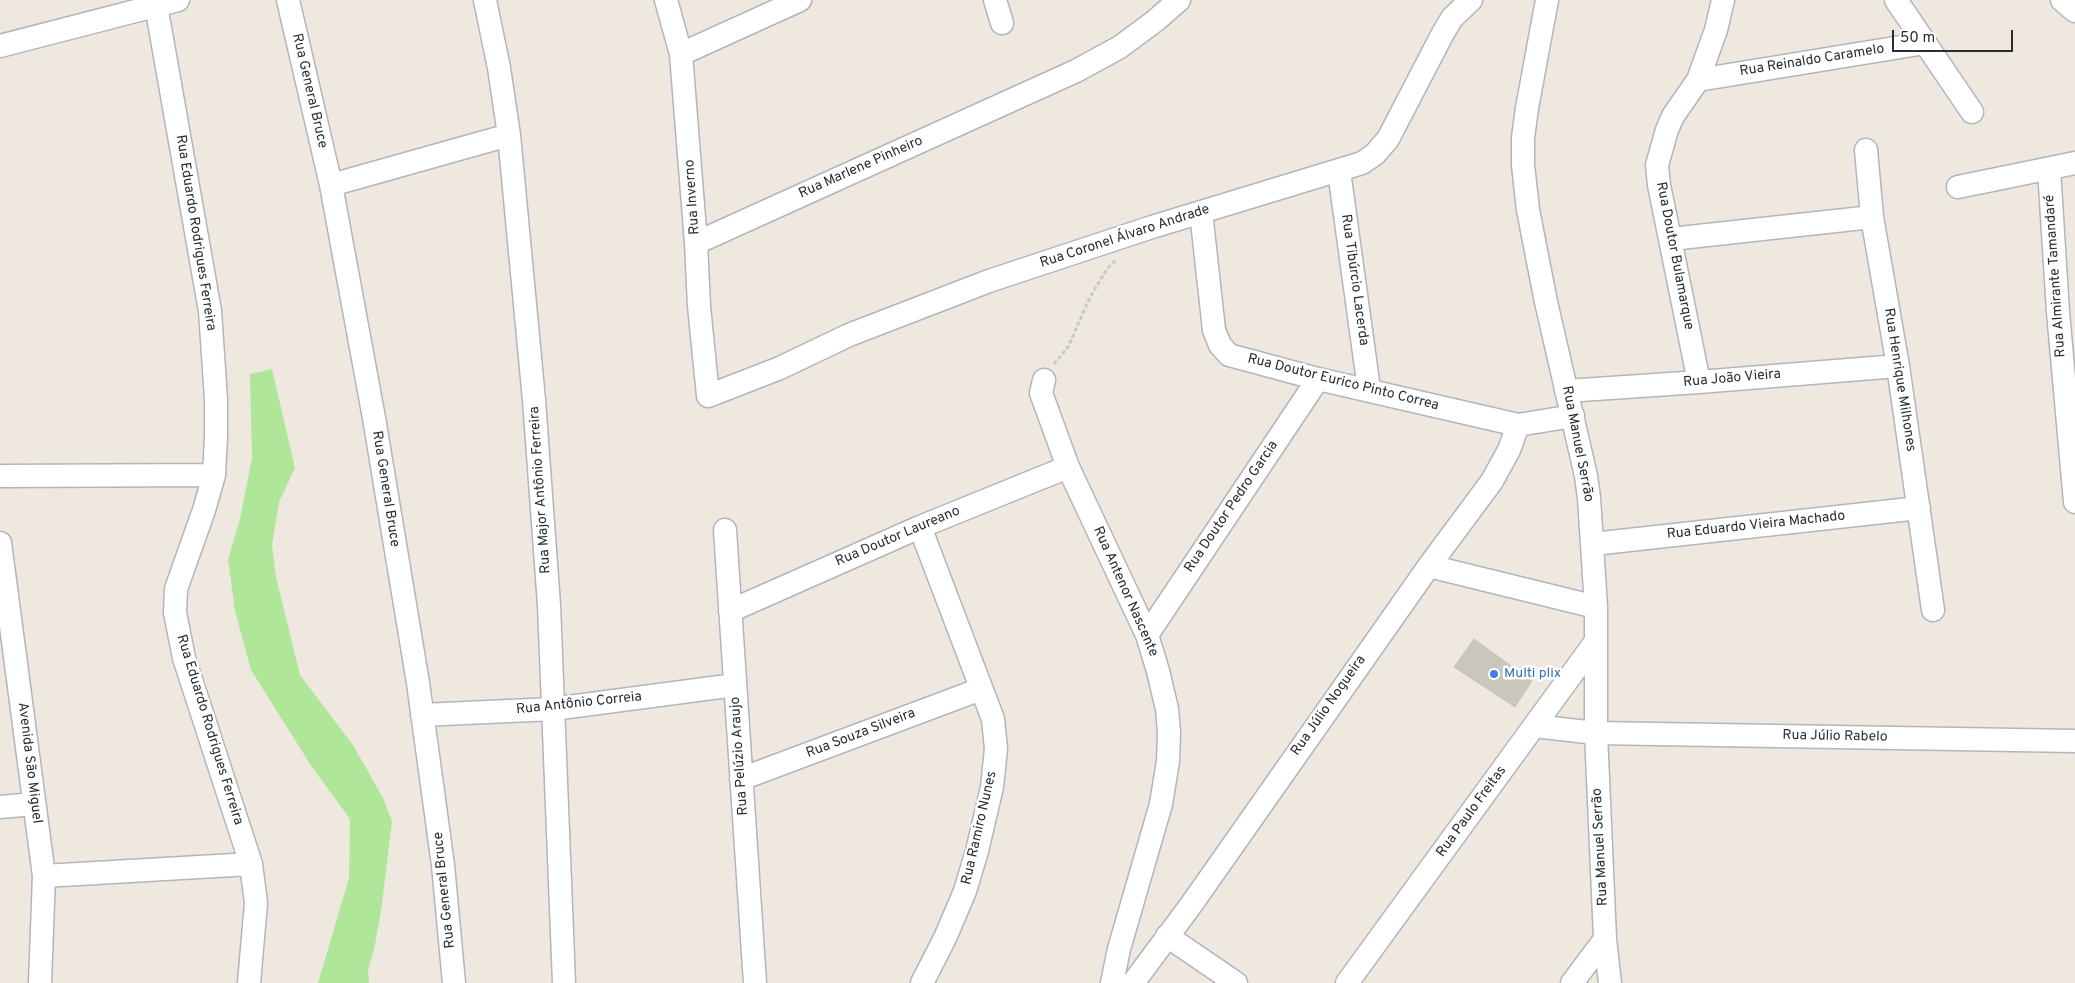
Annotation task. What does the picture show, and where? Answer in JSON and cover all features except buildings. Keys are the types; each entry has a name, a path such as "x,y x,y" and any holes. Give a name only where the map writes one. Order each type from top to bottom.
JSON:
{"street":[{"name":"Rua General Bruce","path":"288,0 331,185 375,428 422,715 443,865 454,983"},
{"name":"Rua Major Antônio Ferreira","path":"485,0 499,68 509,135 537,439 549,605 564,983"},
{"name":"Rua Inverno","path":"666,0 681,54 696,243 698,306 708,396"},
{"path":"681,54 800,0"},
{"path":"995,0 1002,23"},
{"name":"Rua Marlene Pinheiro","path":"696,243 1076,71 1120,46 1155,21 1179,0"},
{"name":"Rua Coronel Álvaro Andrade","path":"708,396 780,368 849,335 989,281 1201,212 1339,172 1362,163 1375,154 1388,139 1452,18 1471,0"},
{"name":"Rua Manuel Serrão","path":"1547,0 1527,108 1523,138 1523,165 1528,210 1586,476 1593,544 1596,607 1596,733 1605,939 1610,983"},
{"name":"Rua Doutor Bulamarque","path":"1699,382 1659,185 1657,165 1673,116 1698,80 1716,30 1723,0"},
{"path":"1896,0 1972,112"},
{"path":"2062,0 2075,11"},
{"path":"0,46 167,3"},
{"name":"Rua Eduardo Rodrigues Ferreira","path":"167,3 210,311 216,408 214,475 204,510 176,589 175,613 184,658 251,864 256,903 249,983"},
{"name":"Rua Reinaldo Caramelo","path":"1698,80 1925,43"},
{"path":"331,185 509,135"},
{"name":"Rua Henrique Milhones","path":"1866,150 1872,217 1898,366 1933,610"},
{"path":"1958,187 2075,163"},
{"name":"Rua Almirante Tamandaré","path":"2049,169 2066,312 2075,502"},
{"name":"Rua Tibúrcio Lacerda","path":"1339,172 1369,389"},
{"name":"Rua Doutor Eurico Pinto Correa","path":"1201,212 1214,330 1220,345 1229,355 1318,379 1518,424 1573,416"},
{"path":"1671,239 1872,217"},
{"name":"Rua João Vieira","path":"1566,391 1898,366"},
{"name":"Rua Doutor Pedro Garcia","path":"1147,635 1318,379"},
{"name":"Rua Antenor Nascente","path":"1044,380 1041,393 1068,467 1147,635 1167,709 1169,733 1168,761 1161,804 1119,949 1112,983"},
{"name":"Rua Júlio Nogueira","path":"1133,983 1428,566 1492,481 1509,450 1518,424"},
{"name":"Rua Doutor Laureano","path":"730,611 920,527 1068,467"},
{"path":"0,476 214,475"},
{"name":"Rua Eduardo Vieira Machado","path":"1593,544 1919,508"},
{"name":"Rua Ramiro Nunes","path":"920,527 993,719 996,748 992,787 977,851 965,891 945,938 922,983"},
{"name":"Rua Pelúzio Araujo","path":"725,530 755,983"},
{"name":"Avenida São Miguel","path":"0,543 44,876 40,983"},
{"path":"1428,566 1596,607"},
{"name":"Rua Paulo Freitas","path":"1347,983 1596,641"},
{"name":"Rua Antônio Correia","path":"422,715 553,709 735,685"},
{"name":"Rua Souza Silveira","path":"741,779 981,689"},
{"name":"Rua Júlio Rabelo","path":"1534,726 1596,733 2075,741"},
{"path":"0,807 34,804"},
{"path":"44,876 251,864"},
{"path":"1167,936 1236,983"},
{"path":"1572,983 1605,939"}],"path":[{"path":"1044,380 1068,347 1090,298 1107,269 1121,255"}],"green space":[{"path":"272,369 295,468 279,502 272,545 276,577 300,675 353,745 383,798 392,821 382,904 375,945 368,970 369,983 318,983 349,878 350,819 312,767 251,670 235,611 228,560 240,519 252,458 250,374"}],"place":[{"name":"Multi plix","path":"1494,674"}]}
